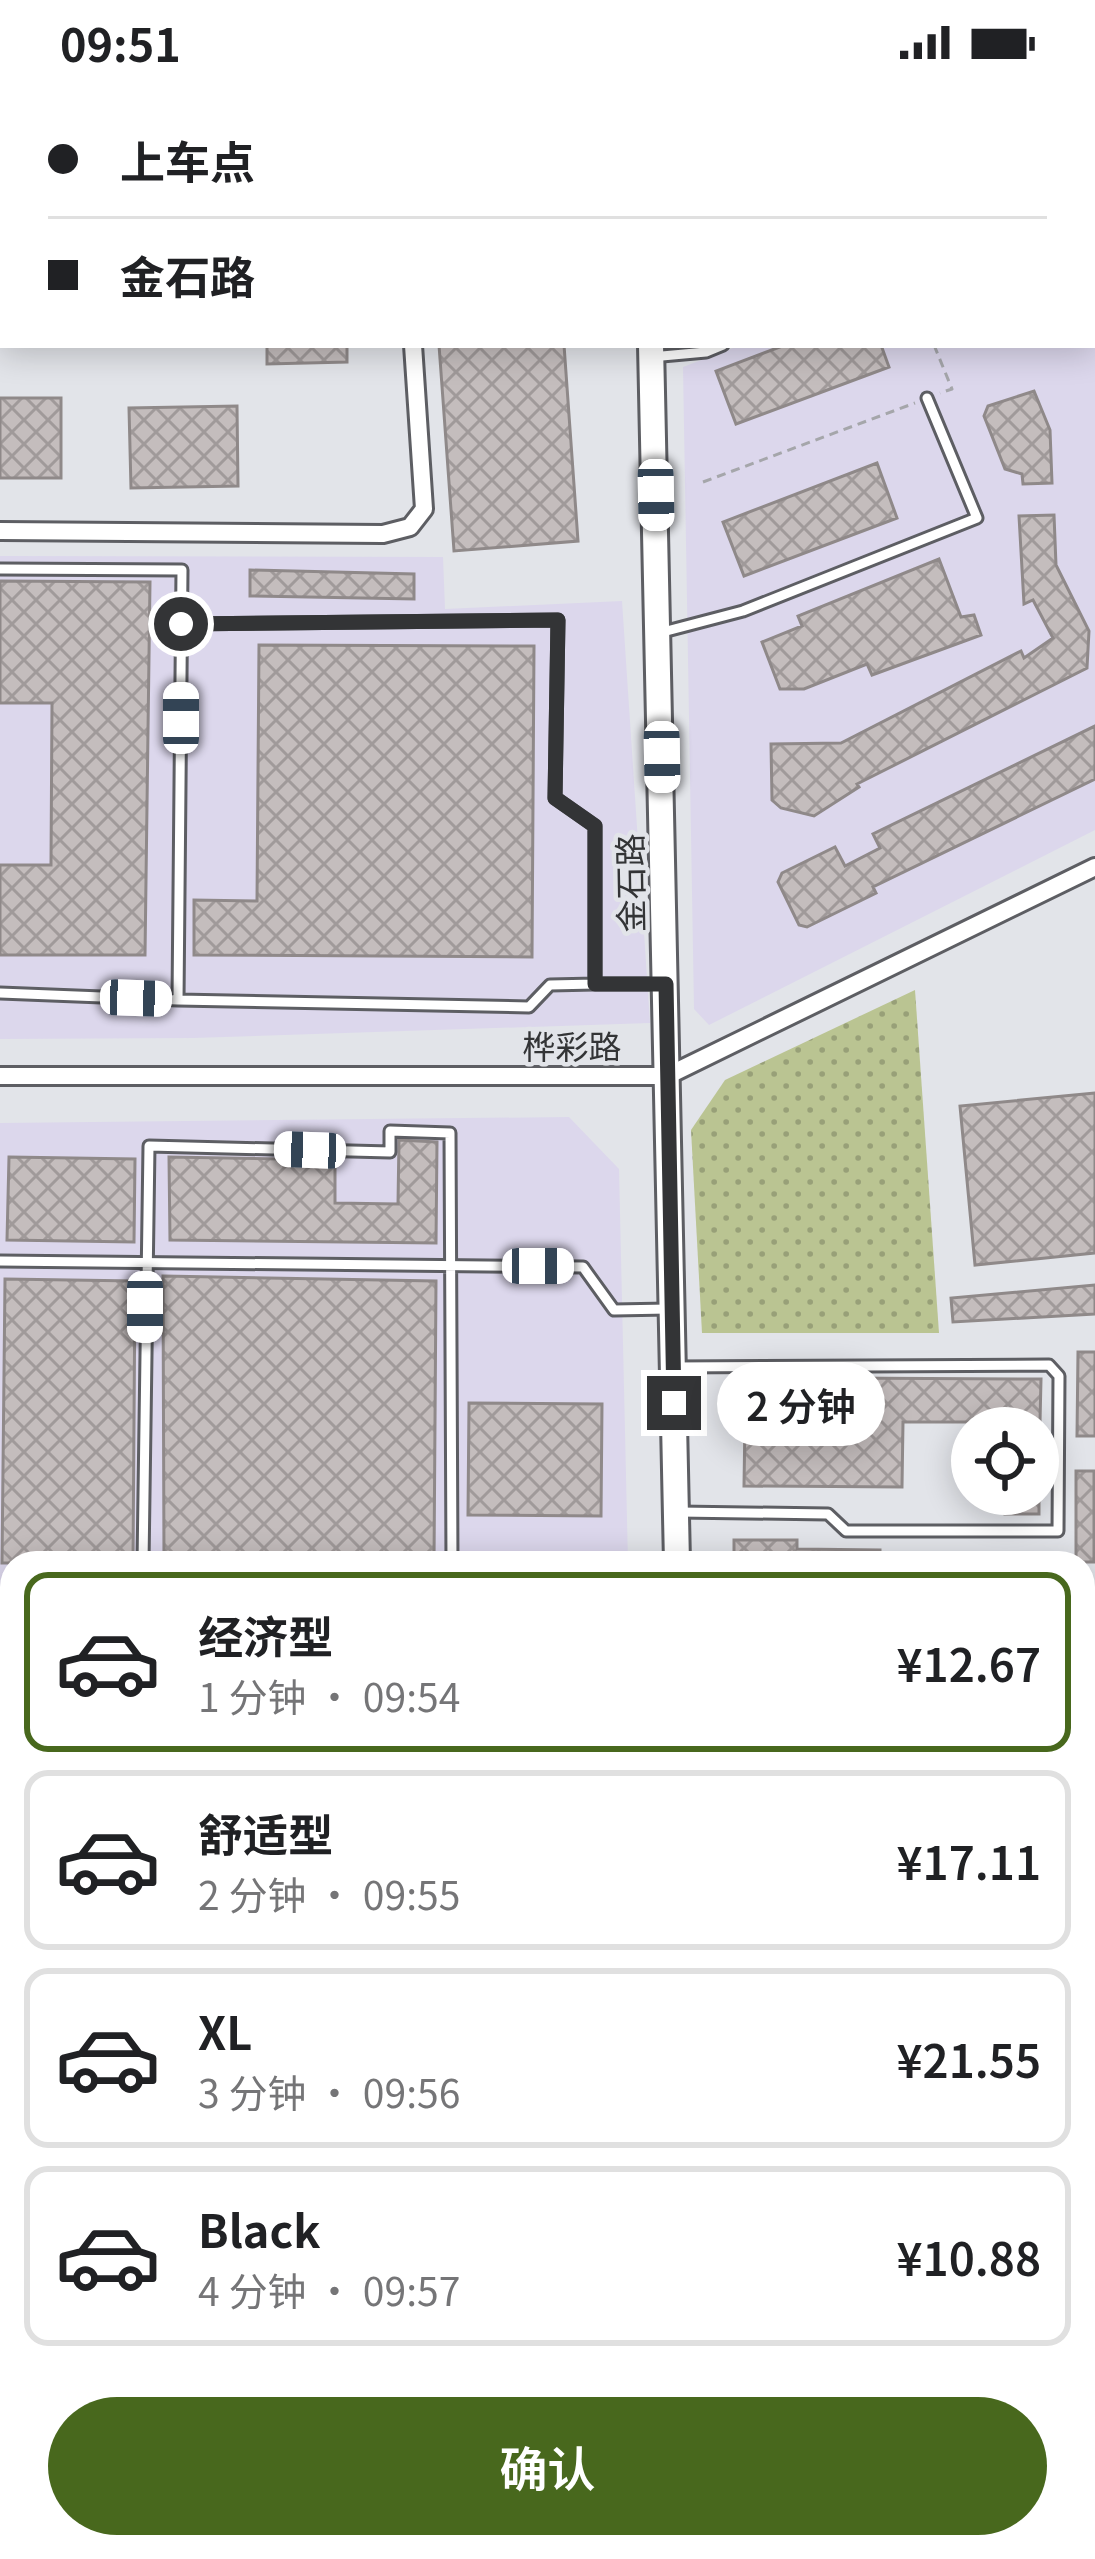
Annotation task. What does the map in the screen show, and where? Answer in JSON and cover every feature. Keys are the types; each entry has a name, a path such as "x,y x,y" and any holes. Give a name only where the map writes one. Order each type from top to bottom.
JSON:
{"street":[{"path":"693,84 711,84"},
{"path":"0,531 383,534 410,527 424,509 413,348"},
{"name":"金石路","path":"651,351 677,1551"},
{"name":"桦彩路","path":"0,1076 667,1076 1095,868"}],"lane":[{"path":"651,351 716,348"},
{"path":"659,633 743,611 976,518 927,398"},
{"path":"0,569 182,570 178,1000"},
{"path":"181,624 558,620 555,798 595,826 595,984"},
{"path":"0,993 529,1007 550,985 666,984"},
{"path":"143,1551 149,1146 390,1152 390,1131 450,1133 452,1551"},
{"path":"0,1261 583,1267 614,1310 672,1309"},
{"path":"673,1367 1049,1364 1059,1376 1058,1531 846,1531 828,1514 676,1512"}],"path":[{"path":"703,482 952,389 935,348"}],"shaded area":[{"path":"733,348 1095,348 1095,830 709,1025 694,1009 683,367"},
{"path":"0,556 443,557 445,609 622,601 650,1023 193,1038 0,1039"},
{"path":"569,1117 619,1169 628,1551 0,1551 0,1123"}],"green space":[{"path":"915,990 939,1333 702,1333 691,1130 725,1080"}],"building":[{"path":"267,348 347,348 347,362 267,364"},
{"path":"439,348 564,348 578,541 454,551"},
{"path":"777,348 882,348 889,367 736,424 716,371"},
{"path":"1034,391 1050,430 1052,483 1023,484 1022,474 1005,469 984,416 988,406"},
{"path":"0,398 61,398 61,478 0,478"},
{"path":"237,406 238,486 131,488 129,408"},
{"path":"877,463 897,518 744,576 723,522"},
{"path":"1054,515 1056,565 1089,631 1087,668 857,784 859,787 814,816 781,808 772,800 771,744 841,743 1021,651 1024,658 1053,638 1033,600 1024,604 1019,516"},
{"path":"939,559 961,617 974,615 981,635 872,675 867,664 804,689 780,689 762,642 802,626 798,616"},
{"path":"250,570 414,574 414,599 250,596"},
{"path":"0,581 150,582 145,955 0,955 0,865 51,865 52,703 0,703"},
{"path":"259,645 534,646 532,957 194,955 194,900 257,901"},
{"path":"1095,726 1095,779 873,887 876,893 807,927 799,925 778,882 782,873 835,847 845,866 880,848 873,834"},
{"path":"1095,1093 1095,1253 975,1265 960,1106"},
{"path":"399,1140 437,1142 436,1243 170,1240 169,1157 335,1160 335,1203 398,1204"},
{"path":"9,1157 135,1159 134,1242 7,1240"},
{"path":"163,1276 436,1281 434,1551 164,1551"},
{"path":"5,1279 135,1281 133,1551 2,1551"},
{"path":"1095,1285 1095,1314 953,1322 951,1298"},
{"path":"1078,1352 1095,1352 1095,1436 1077,1436"},
{"path":"838,1378 1041,1379 1040,1407 951,1407 951,1422 903,1422 902,1487 744,1486 745,1421 838,1422"},
{"path":"469,1403 602,1404 601,1516 468,1515"},
{"path":"1076,1471 1094,1471 1094,1551 1076,1551"},
{"path":"734,1540 797,1540 797,1549 880,1550 880,1551 734,1551"}],"route":[{"path":"181,624 558,620 555,798 595,826 595,984 666,984 674,1403"}]}
